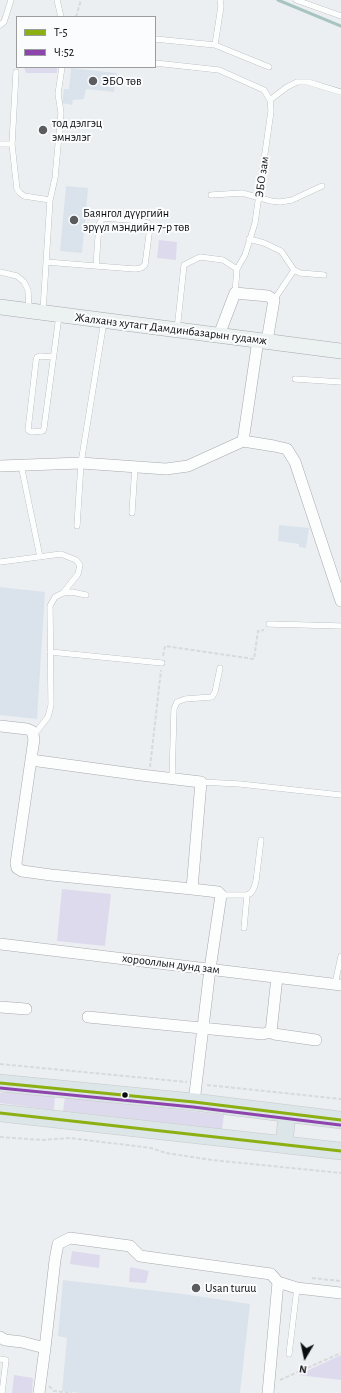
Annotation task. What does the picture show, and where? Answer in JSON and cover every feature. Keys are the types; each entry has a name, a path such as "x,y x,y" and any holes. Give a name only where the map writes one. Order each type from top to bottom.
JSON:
{"main road":[{"name":"Жалханз хутагт Дамдинбазарын гудамж","path":"0,307 341,351"},
{"path":"0,1083 194,1102 341,1120"},
{"path":"0,1113 341,1151"},
{"path":"284,1144 287,1114"}],"street":[{"path":"220,335 235,293 268,296 274,300 263,341 243,441"},
{"path":"0,466 82,463 166,469 188,466 243,441 274,446 287,450 295,462 341,601"},
{"path":"0,726 27,729 32,731 34,735 16,863 17,868 22,871 51,875 218,892 221,895 210,969 194,1102"},
{"path":"31,760 201,782 192,889"},
{"name":"хорооллын дунд зам","path":"0,944 338,985"},
{"path":"271,1032 277,977"},
{"path":"0,1007 26,1009"},
{"path":"88,1017 263,1034 271,1032 274,1034 316,1040"},
{"path":"39,1393 58,1244 70,1238 130,1246 140,1256 271,1274 278,1282 297,1288 341,1294"},
{"path":"269,1389 278,1282"},
{"path":"0,1337 5,1340 22,1342 45,1348"}],"lane":[{"path":"0,25 4,22 11,0"},
{"path":"57,0 61,16"},
{"path":"215,44 221,6 220,0"},
{"path":"296,0 341,16"},
{"path":"156,39 215,44 269,67"},
{"path":"156,63 218,70 264,90 270,100 287,87 297,82 308,82 341,92"},
{"path":"36,312 46,262 50,200 55,178 61,113 58,94 62,68"},
{"path":"16,72 12,144 17,188 24,196 50,200"},
{"name":"ЭБО зам","path":"235,293 237,269 244,255 255,223 260,198 271,111 270,100"},
{"path":"0,144 12,144"},
{"path":"211,195 242,193 280,202 292,200 322,186"},
{"path":"46,262 96,266 135,269 140,268 145,265 150,227 148,223 142,221 102,219 99,224 96,266"},
{"path":"249,239 264,243 281,251 294,270 300,273 324,275"},
{"path":"177,330 184,265 200,257 222,260 237,269"},
{"path":"274,300 294,270"},
{"path":"0,272 17,276 24,282 36,312"},
{"path":"53,357 37,357 28,430 31,432 42,431 44,428 60,315"},
{"path":"77,526 82,463 104,320"},
{"path":"296,379 341,382"},
{"path":"21,465 40,557"},
{"path":"132,513 135,466"},
{"path":"0,562 61,554 76,560 80,565 78,574 64,593"},
{"path":"34,735 48,717 51,705 50,606 55,597 64,593 72,592 86,595"},
{"path":"269,624 341,626"},
{"path":"50,652 162,663"},
{"path":"172,779 174,709 177,702 186,699 212,697 215,692 220,668"},
{"path":"201,782 240,784 341,795"},
{"path":"221,895 247,895 251,893 254,888 261,840"},
{"path":"244,928 247,895"},
{"path":"338,985 341,956"},
{"path":"289,1354 297,1288"},
{"path":"0,1359 6,1360 2,1393"}],"path":[{"path":"76,16 81,0"},
{"path":"149,776 165,646 254,658 258,631 264,631 269,624"},
{"path":"0,1064 341,1099"},
{"path":"0,1137 42,1140 70,1138 151,1148 166,1153 212,1160 341,1173"},
{"path":"269,1389 341,1353"},
{"path":"41,1379 54,1391 72,1393"}],"shaded area":[{"path":"24,68 57,68 57,73 26,73"},
{"name":"ЭБО төв","path":"71,68 117,73 114,92 86,89 84,99 73,100 72,105 62,103 64,89 69,89"},
{"name":"Баянгол дүүргийн эрүүл мэндийн 7-р төв","path":"66,186 88,188 82,253 60,251"},
{"path":"159,240 177,242 176,260 157,258"},
{"path":"279,525 309,528 306,548 299,547 299,544 278,541"},
{"path":"0,587 45,592 37,719 0,715"},
{"path":"62,889 111,894 105,946 57,941"},
{"path":"13,1092 55,1096 54,1110 0,1103 0,1093"},
{"path":"65,1097 224,1115 222,1129 63,1111"},
{"path":"72,1251 100,1255 99,1268 70,1264"},
{"path":"130,1267 149,1271 146,1283 129,1282"},
{"path":"63,1280 183,1294 250,1304 240,1393 81,1393 62,1391 67,1338 58,1336"},
{"path":"341,1355 341,1380 298,1375"},
{"path":"14,1375 33,1378 32,1393 12,1393"}],"waterway":[{"path":"278,0 341,26"}],"transit line":[{"name":"Т-5","path":"0,1083 194,1102 341,1120"},
{"name":"Ч:52","path":"0,1088 193,1107 340,1125"},
{"name":"Т-5","path":"0,1113 341,1151"}],"place":[{"name":"ЭБО төв","path":"93,81"},
{"name":"тод дэлгэц эмнэлэг","path":"43,130"},
{"name":"Баянгол дүүргийн эрүүл мэндийн 7-р төв","path":"74,220"},
{"name":"Usan turuu","path":"196,1288"}]}
